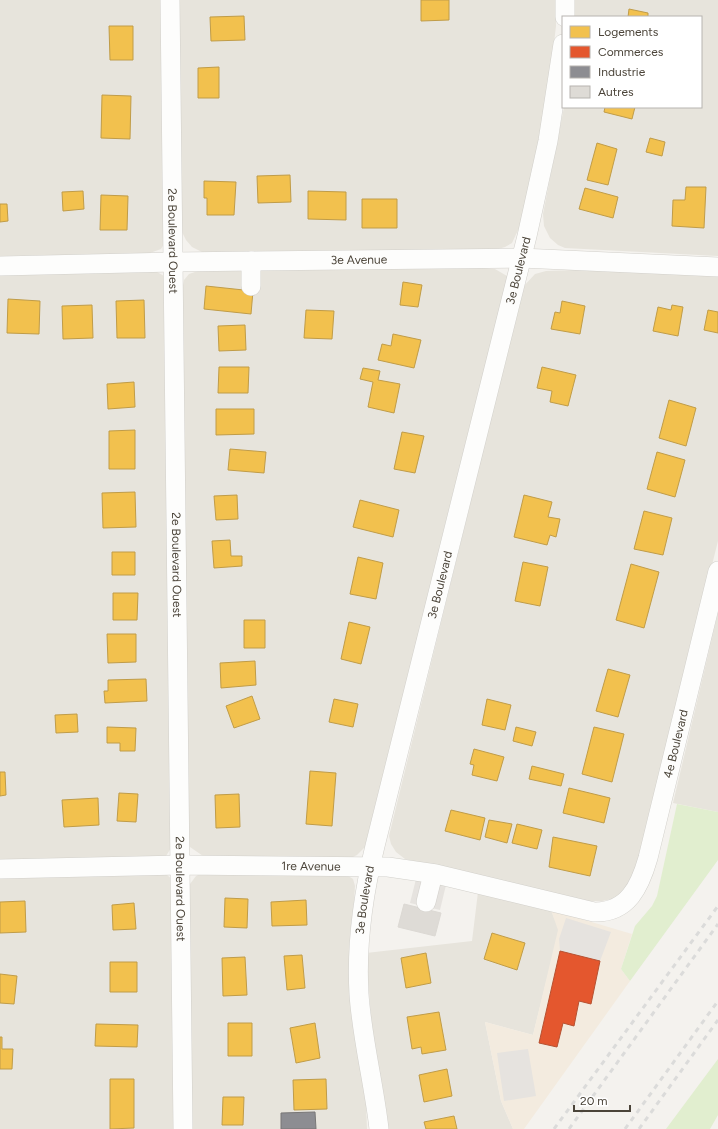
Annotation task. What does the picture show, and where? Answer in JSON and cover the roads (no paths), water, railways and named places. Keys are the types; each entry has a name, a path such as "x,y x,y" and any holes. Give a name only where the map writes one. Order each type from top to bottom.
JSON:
{"street":[{"name":"2e Boulevard Ouest","path":"170,0 183,1129"},
{"path":"564,0 564,16"},
{"name":"3e Boulevard","path":"379,1129 366,1056 359,995 359,928 370,866 521,258 548,141 562,50"},
{"name":"3e Avenue","path":"0,266 174,262 521,258 718,267"},
{"path":"251,261 251,286"},
{"name":"4e Boulevard","path":"616,908 631,896 638,886 648,858 718,571"},
{"name":"1re Avenue","path":"0,869 181,865 370,866 404,868 594,912 606,912 616,908"},
{"path":"426,902 433,874"}],"railway":[{"path":"554,1129 718,906"},
{"path":"569,1129 718,924"},
{"path":"625,1129 718,1001"},
{"path":"639,1129 718,1020"}]}
